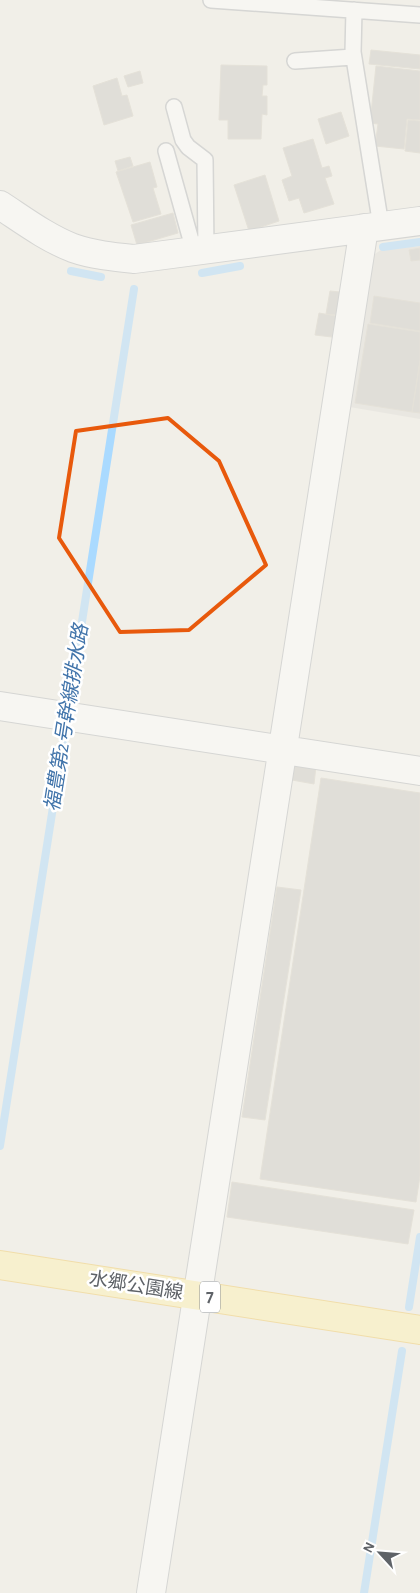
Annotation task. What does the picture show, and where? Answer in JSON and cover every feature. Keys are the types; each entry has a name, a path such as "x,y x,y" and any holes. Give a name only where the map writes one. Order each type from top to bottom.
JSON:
{"main road":[{"name":"水郷公園線","path":"0,1265 420,1330"}],"street":[{"path":"0,205 40,231 73,248 100,256 134,260 420,221"},
{"path":"151,1593 283,750 373,227"},
{"path":"0,706 420,772"}],"lane":[{"path":"211,0 420,15"},
{"path":"354,10 353,57 373,227"},
{"path":"295,61 353,57"},
{"path":"174,107 183,140 188,147 205,160 200,251"},
{"path":"166,151 200,251"}],"highlighted area":[{"path":"168,418 219,461 266,565 189,630 120,632 59,538 76,431"}],"shaded area":[{"path":"420,246 420,419 344,406 369,258 381,250"}],"building":[{"path":"371,50 420,55 420,69 369,64"},
{"path":"221,65 267,66 267,85 263,85 262,96 267,96 267,115 262,114 261,139 228,139 228,120 219,120"},
{"path":"376,66 420,71 420,120 407,119 404,149 375,146 378,124 370,123"},
{"path":"140,71 143,83 128,87 124,76"},
{"path":"117,78 122,96 127,95 133,116 104,125 93,86"},
{"path":"341,112 349,136 326,144 318,119"},
{"path":"408,120 420,121 420,153 405,151"},
{"path":"313,139 322,168 329,166 332,176 325,178 334,204 304,213 299,198 289,201 282,180 292,176 283,148"},
{"path":"130,157 133,166 118,171 115,161"},
{"path":"150,162 157,187 153,188 161,214 133,222 116,172"},
{"path":"265,175 279,221 249,231 234,185"},
{"path":"173,213 178,233 137,245 131,225"},
{"path":"420,248 420,260 411,261 409,250"},
{"path":"330,291 340,292 336,315 326,314"},
{"path":"374,296 420,303 420,331 370,323"},
{"path":"319,313 336,316 332,337 315,335"},
{"path":"368,324 420,332 420,360 412,412 355,403"},
{"path":"420,362 420,413 412,412"},
{"path":"295,763 316,766 314,784 292,780"},
{"path":"321,778 420,793 420,1176 416,1202 260,1179"},
{"path":"277,887 301,890 265,1120 242,1117"},
{"path":"232,1182 414,1210 408,1244 227,1217"}],"waterway":[{"name":"福豊第2号幹線排水路","path":"383,247 420,242"},
{"name":"福豊第2号幹線排水路","path":"202,273 240,266"},
{"path":"71,271 101,277"},
{"name":"福豊第2号幹線排水路","path":"0,1146 134,289"},
{"path":"409,1307 420,1237"},
{"path":"364,1593 402,1351"}]}
